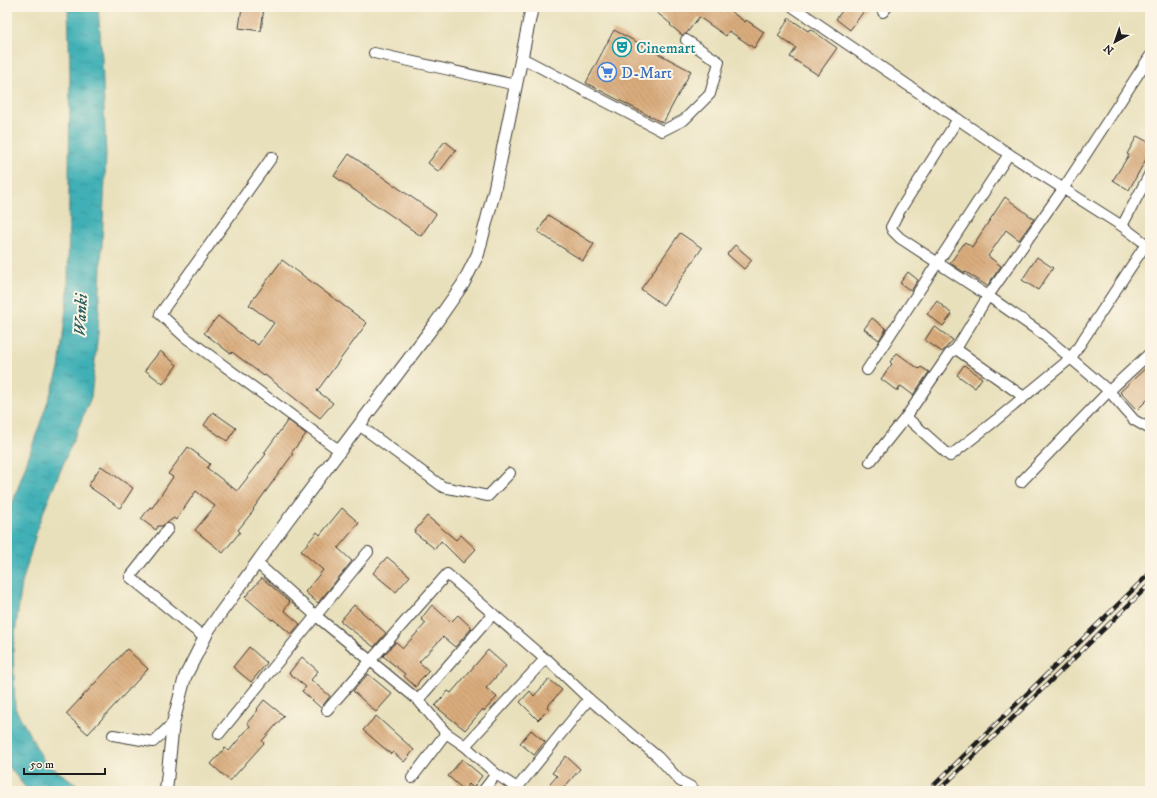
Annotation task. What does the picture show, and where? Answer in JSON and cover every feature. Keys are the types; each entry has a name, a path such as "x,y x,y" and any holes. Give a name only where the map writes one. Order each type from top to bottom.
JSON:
{"street":[{"path":"166,791 173,723 185,677 209,629 463,284 478,254 494,192 532,7"},
{"path":"793,7 1009,154 1122,226 1148,246 1071,358 950,456 906,417"},
{"path":"522,58 662,132 684,120 710,94 719,62 686,40"},
{"path":"374,54 516,85"},
{"path":"870,462 906,417 950,353 956,348 988,296 1063,189 1150,56"},
{"path":"958,119 900,210 891,227 900,238 1040,332 1110,391 1134,420 1150,428"},
{"path":"867,370 1009,154"},
{"path":"272,157 160,314 185,337 340,451"},
{"path":"1122,226 1150,173"},
{"path":"956,348 1024,397"},
{"path":"1021,482 1150,352"},
{"path":"359,425 443,487 488,496 510,473"},
{"path":"168,528 130,577 205,638"},
{"path":"219,734 368,552"},
{"path":"257,563 315,615 418,700 446,733 465,746 496,774 519,790 589,699"},
{"path":"327,710 447,574 544,659 548,660 589,699 658,757 680,781 695,791"},
{"path":"418,700 493,614"},
{"path":"465,746 544,659"},
{"path":"113,735 153,742 173,723"},
{"path":"412,778 446,733"},
{"path":"483,791 496,774"}],"water":[{"name":"Wanki","path":"68,7 98,7 106,155 98,333 91,397 40,520 22,583 13,649 15,708 45,763 78,785 107,791 28,791 7,764 7,519 59,369 68,292 70,73"}],"building":[{"path":"242,7 264,7 261,31 239,28"},
{"path":"650,7 725,7 745,22 746,20 764,32 754,48 729,31 726,36 699,17 686,34 682,35"},
{"path":"845,7 867,7 850,30 836,19"},
{"path":"789,18 808,31 810,29 837,48 818,75 790,57 796,48 778,36"},
{"path":"614,30 691,71 663,123 586,83"},
{"path":"1137,136 1150,143 1150,152 1129,190 1113,180 1129,155 1127,154"},
{"path":"445,141 456,150 439,172 428,163"},
{"path":"349,154 436,214 421,236 334,176"},
{"path":"1005,197 1034,219 1019,240 1006,230 988,256 1001,266 987,286 950,263 965,242 972,247"},
{"path":"548,215 594,244 583,261 538,232"},
{"path":"680,233 702,248 663,305 641,289"},
{"path":"735,245 752,260 744,269 727,254"},
{"path":"1037,257 1053,268 1038,290 1022,280"},
{"path":"282,260 367,323 317,391 333,403 320,418 265,375 264,376 232,352 231,354 204,333 218,316 250,341 251,340 258,345 274,323 249,305"},
{"path":"908,272 918,280 911,291 900,283"},
{"path":"937,301 952,314 943,326 927,314"},
{"path":"872,318 886,329 879,340 864,329"},
{"path":"934,326 953,340 942,352 925,340"},
{"path":"160,351 177,365 163,384 145,370"},
{"path":"897,353 919,369 921,367 929,372 913,395 901,386 897,391 881,379 892,364 890,362"},
{"path":"1150,364 1150,397 1137,410 1120,392"},
{"path":"964,365 982,378 975,388 957,375"},
{"path":"213,412 236,428 227,441 204,425"},
{"path":"288,420 306,434 291,453 293,454 253,509 254,510 238,530 240,532 223,553 195,530 215,506 196,491 176,520 174,518 162,526 158,526 156,530 141,519 150,507 152,508 173,477 168,474 188,447 210,464 207,468 237,491 266,454 264,453"},
{"path":"101,466 133,488 120,508 88,486"},
{"path":"342,508 359,523 338,548 352,561 318,603 305,592 323,570 301,551 317,532 320,535"},
{"path":"427,516 456,540 461,535 476,549 463,563 441,541 435,549 414,532"},
{"path":"387,557 410,576 396,592 373,573"},
{"path":"262,578 290,602 284,610 300,624 291,634 245,597"},
{"path":"354,605 386,633 374,647 340,621"},
{"path":"432,605 451,622 458,615 472,628 455,647 443,637 419,662 429,671 419,681 416,687 404,676 405,674 383,656 396,642 403,648 426,623 421,619"},
{"path":"249,647 267,663 251,682 233,667"},
{"path":"127,649 148,669 88,734 66,714"},
{"path":"488,650 506,666 486,688 497,697 484,711 483,709 465,730 435,706 448,691 451,693"},
{"path":"302,657 318,671 311,680 330,696 321,708 302,691 306,687 289,673"},
{"path":"368,674 392,694 376,712 353,691"},
{"path":"549,679 562,690 547,707 549,709 538,720 520,702 530,691 534,696"},
{"path":"264,700 284,716 262,741 264,743 230,781 211,764 225,748 229,751 250,726 247,723"},
{"path":"376,716 414,750 404,762 393,752 391,754 363,730"},
{"path":"531,730 545,742 534,755 520,743"},
{"path":"566,756 580,769 561,791 544,791 557,776 552,773"},
{"path":"462,759 482,776 473,788 469,784 464,790 448,776"}],"railway":[{"path":"928,791 1150,573"},
{"path":"938,791 1150,584"}],"place":[{"name":"Cinemart","path":"622,47"},
{"name":"D-Mart","path":"607,72"}]}
